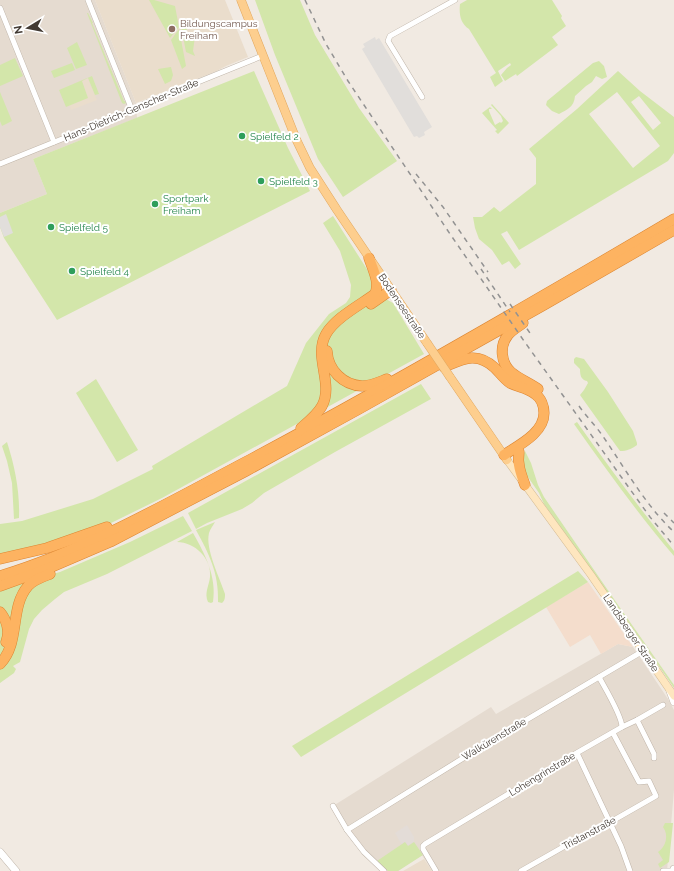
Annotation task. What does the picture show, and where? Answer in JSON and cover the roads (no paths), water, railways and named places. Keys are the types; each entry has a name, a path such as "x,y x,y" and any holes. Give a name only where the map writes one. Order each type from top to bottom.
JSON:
{"highway":[{"path":"0,576 75,548 152,512 287,440 411,371 674,219"},
{"path":"0,586 47,569 110,542 265,461 544,305 674,230"},
{"path":"369,258 376,279 376,296"},
{"path":"389,288 376,296 333,332 327,348 327,356 333,370 340,378 349,383 362,386 377,383 411,371"},
{"path":"287,440 314,416 321,407 325,397 326,385 322,346 325,335 332,325 366,304"},
{"path":"506,457 528,442 540,436 548,424 550,414 544,395 539,390 510,371 503,360 502,351 503,343 509,334 544,305"},
{"path":"405,383 464,359 472,358 483,360 493,366 510,382 534,393 542,402 544,418 541,425 528,442"},
{"path":"517,449 519,467 525,485"},
{"path":"0,559 47,548 129,518 152,512"},
{"path":"0,664 7,655 11,646 19,602 28,587 45,576 87,557 110,542"},
{"path":"0,612 3,616 8,631 3,652 0,656"}],"main road":[{"name":"Bodenseestraße","path":"241,0 296,139 306,161 320,185 525,485 587,568 602,591"},
{"name":"Landsberger Straße","path":"602,591 674,696"}],"street":[{"path":"88,0 132,110"},
{"path":"422,97 388,41 390,36 455,0"},
{"path":"0,8 54,142"},
{"name":"Hans-Dietrich-Genscher-Straße","path":"0,164 262,56"},
{"name":"Walkürenstraße","path":"347,830 444,769 643,651"},
{"path":"598,677 622,723 622,727"},
{"path":"669,689 674,702"},
{"name":"Lohengrinstraße","path":"436,871 423,849 425,844 613,732 664,705"},
{"path":"637,720 654,754 654,758"},
{"name":"Tristanstraße","path":"522,871 656,796 649,782 639,782 613,732"},
{"path":"577,753 621,846 630,871"},
{"path":"333,806 347,830 368,857 384,871"},
{"path":"0,852 16,871"},
{"path":"663,871 674,870"}],"railway":[{"path":"305,0 326,44 348,81 450,234 622,478 650,517 674,546"},
{"path":"416,174 443,207 488,272"},
{"path":"481,269 510,312"},
{"path":"510,304 532,336"},
{"path":"579,406 602,435 654,510 674,532"},
{"path":"664,513 674,523"}],"place":[{"name":"Bildungscampus Freiham","path":"172,29"},
{"name":"Spielfeld 2","path":"242,136"},
{"name":"Spielfeld 3","path":"261,181"},
{"name":"Sportpark Freiham","path":"155,204"},
{"name":"Spielfeld 5","path":"51,227"},
{"name":"Spielfeld 4","path":"72,271"}]}
